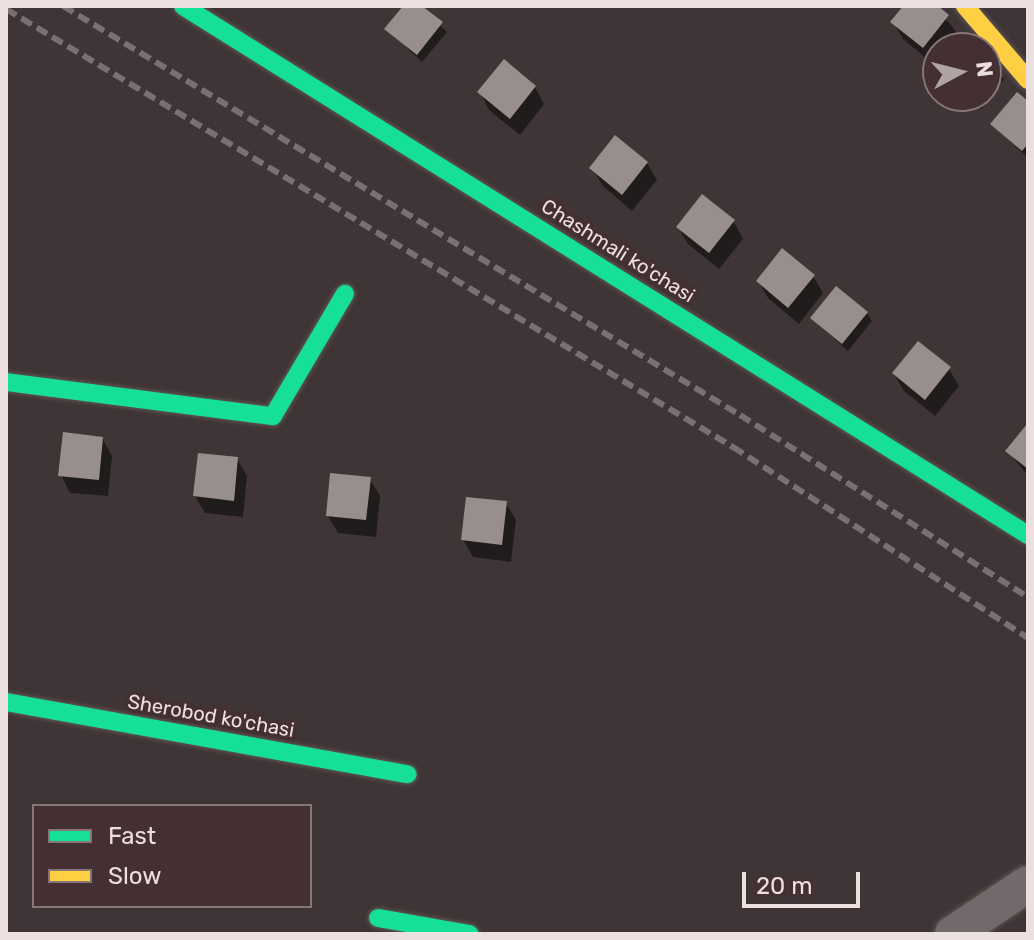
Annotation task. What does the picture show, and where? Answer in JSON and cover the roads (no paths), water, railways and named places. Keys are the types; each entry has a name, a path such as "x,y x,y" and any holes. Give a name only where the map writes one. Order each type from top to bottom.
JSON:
{"street":[{"name":"Chashmali ko'chasi","path":"183,6 1023,523"},
{"path":"965,6 1028,80"},
{"path":"6,382 273,416 345,294"},
{"name":"Sherobod ko'chasi","path":"6,702 408,774"},
{"path":"953,934 1028,884"},
{"path":"378,918 470,934"}],"railway":[{"path":"63,6 740,415 1028,597"},
{"path":"6,9 733,447 1028,638"}]}
